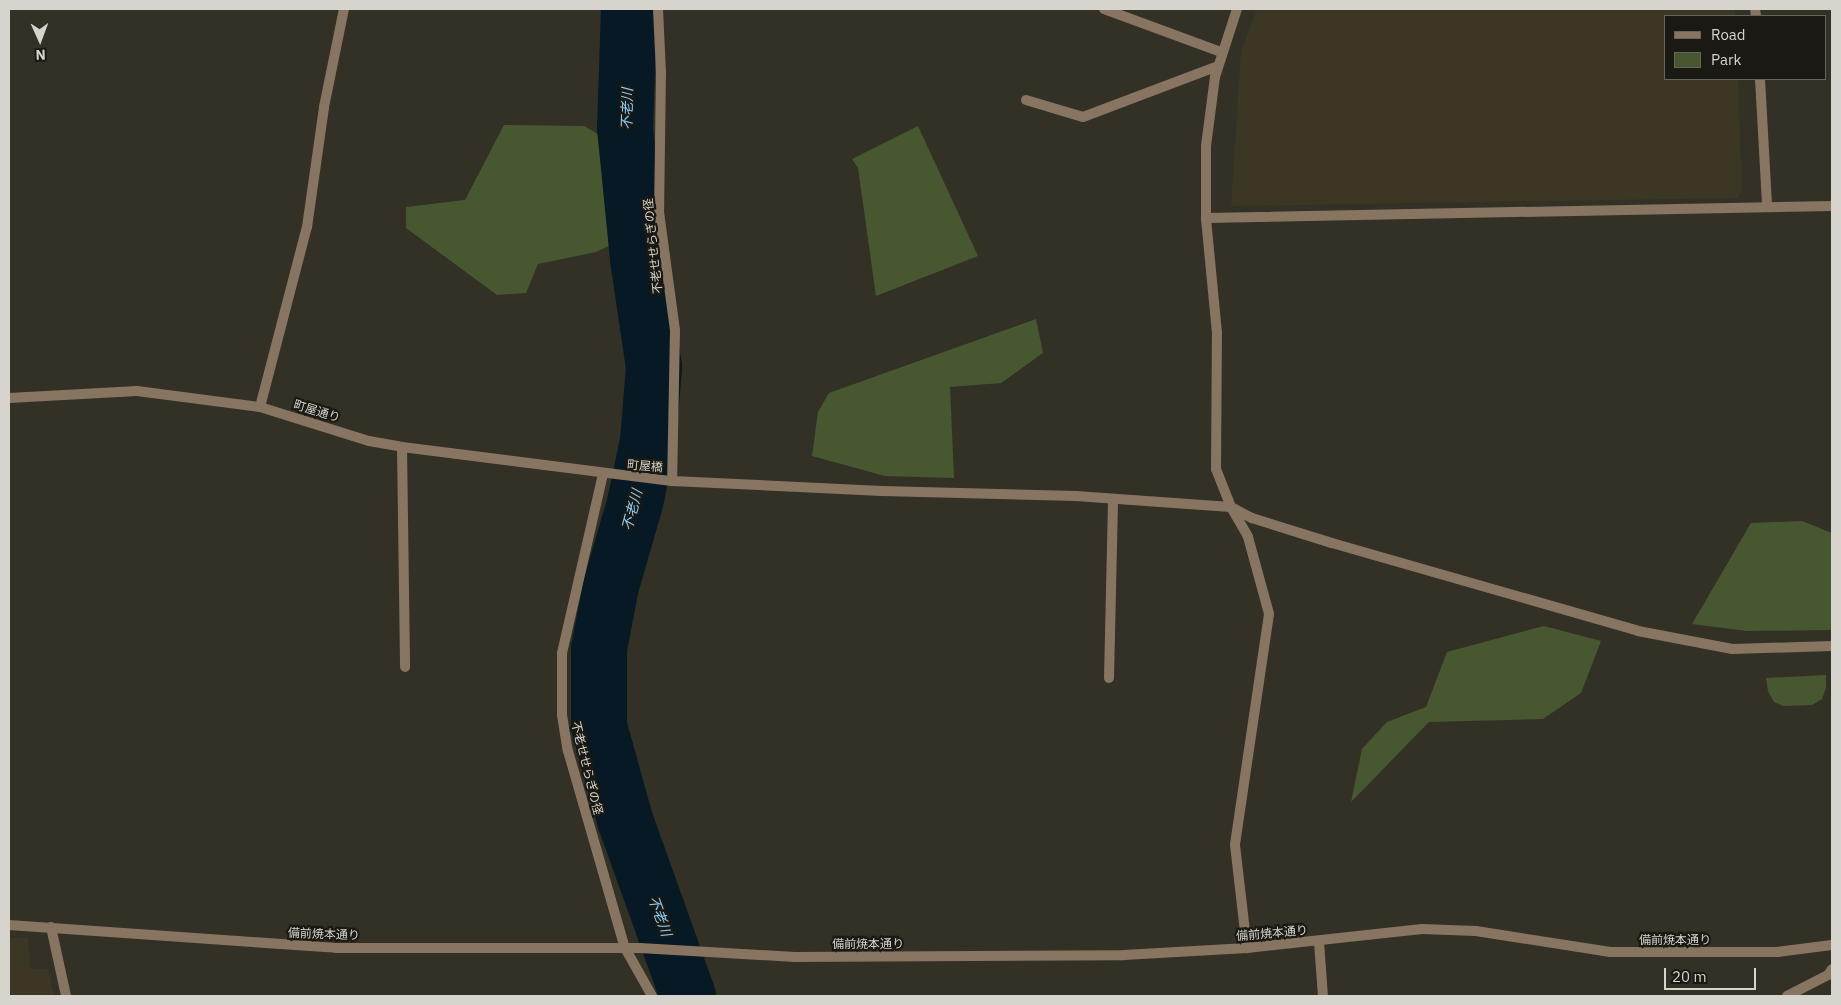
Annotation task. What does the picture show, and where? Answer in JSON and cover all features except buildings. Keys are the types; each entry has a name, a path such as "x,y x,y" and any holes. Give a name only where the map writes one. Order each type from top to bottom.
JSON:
{"street":[{"path":"260,407 308,227 324,107 344,9"},
{"name":"不老せせらぎの径","path":"658,9 661,72 659,212 676,330 672,481"},
{"path":"1104,9 1221,52"},
{"path":"1237,9 1221,52 1206,146 1206,218 1218,333 1216,469 1231,507 1248,537 1269,614 1234,845 1247,948"},
{"path":"1026,100 1083,116 1218,66"},
{"path":"1760,80 1767,206"},
{"path":"1206,218 1832,206"},
{"name":"町屋通り","path":"9,398 136,391 260,407 369,440 402,447 616,476"},
{"path":"402,447 405,667"},
{"name":"不老せせらぎの径","path":"603,474 562,654 562,715 568,751 625,948 652,996"},
{"name":"町屋橋","path":"616,476 672,481 1113,499 1231,507"},
{"path":"1109,678 1113,499"},
{"path":"1231,507 1252,518 1323,540 1638,631 1732,649 1832,646"},
{"name":"備前焼本通り","path":"9,924 336,948 640,948 710,950 795,957 1124,955 1319,942 1431,929 1476,932 1610,952 1777,952 1832,945"},
{"path":"50,927 66,996"},
{"path":"1319,942 1323,996"},
{"path":"1787,996 1828,975 1832,969"}],"shaded area":[{"path":"1257,9 1735,9 1735,15 1664,15 1664,80 1738,80 1742,189 1738,198 1231,206 1241,51"},
{"path":"9,938 28,938 30,969 48,969 54,996 9,996"}],"green space":[{"path":"504,125 584,126 613,143 620,241 596,252 538,264 526,293 497,295 406,228 406,207 465,200"},
{"path":"918,126 978,256 876,296 858,168 852,159"},
{"path":"1036,319 1043,353 1001,383 950,387 954,478 885,476 812,456 818,412 829,393"},
{"path":"1802,521 1832,533 1832,630 1747,631 1692,624 1751,523"},
{"path":"1544,626 1601,641 1581,693 1543,719 1429,722 1351,802 1362,749 1387,722 1426,707 1447,652"},
{"path":"1826,675 1826,688 1822,699 1812,705 1783,706 1774,702 1768,691 1766,678"}],"waterway":[{"name":"不老川","path":"629,9 625,128 638,259 654,367 648,441 635,503 611,586 599,649 599,726 625,820 688,996"}]}
